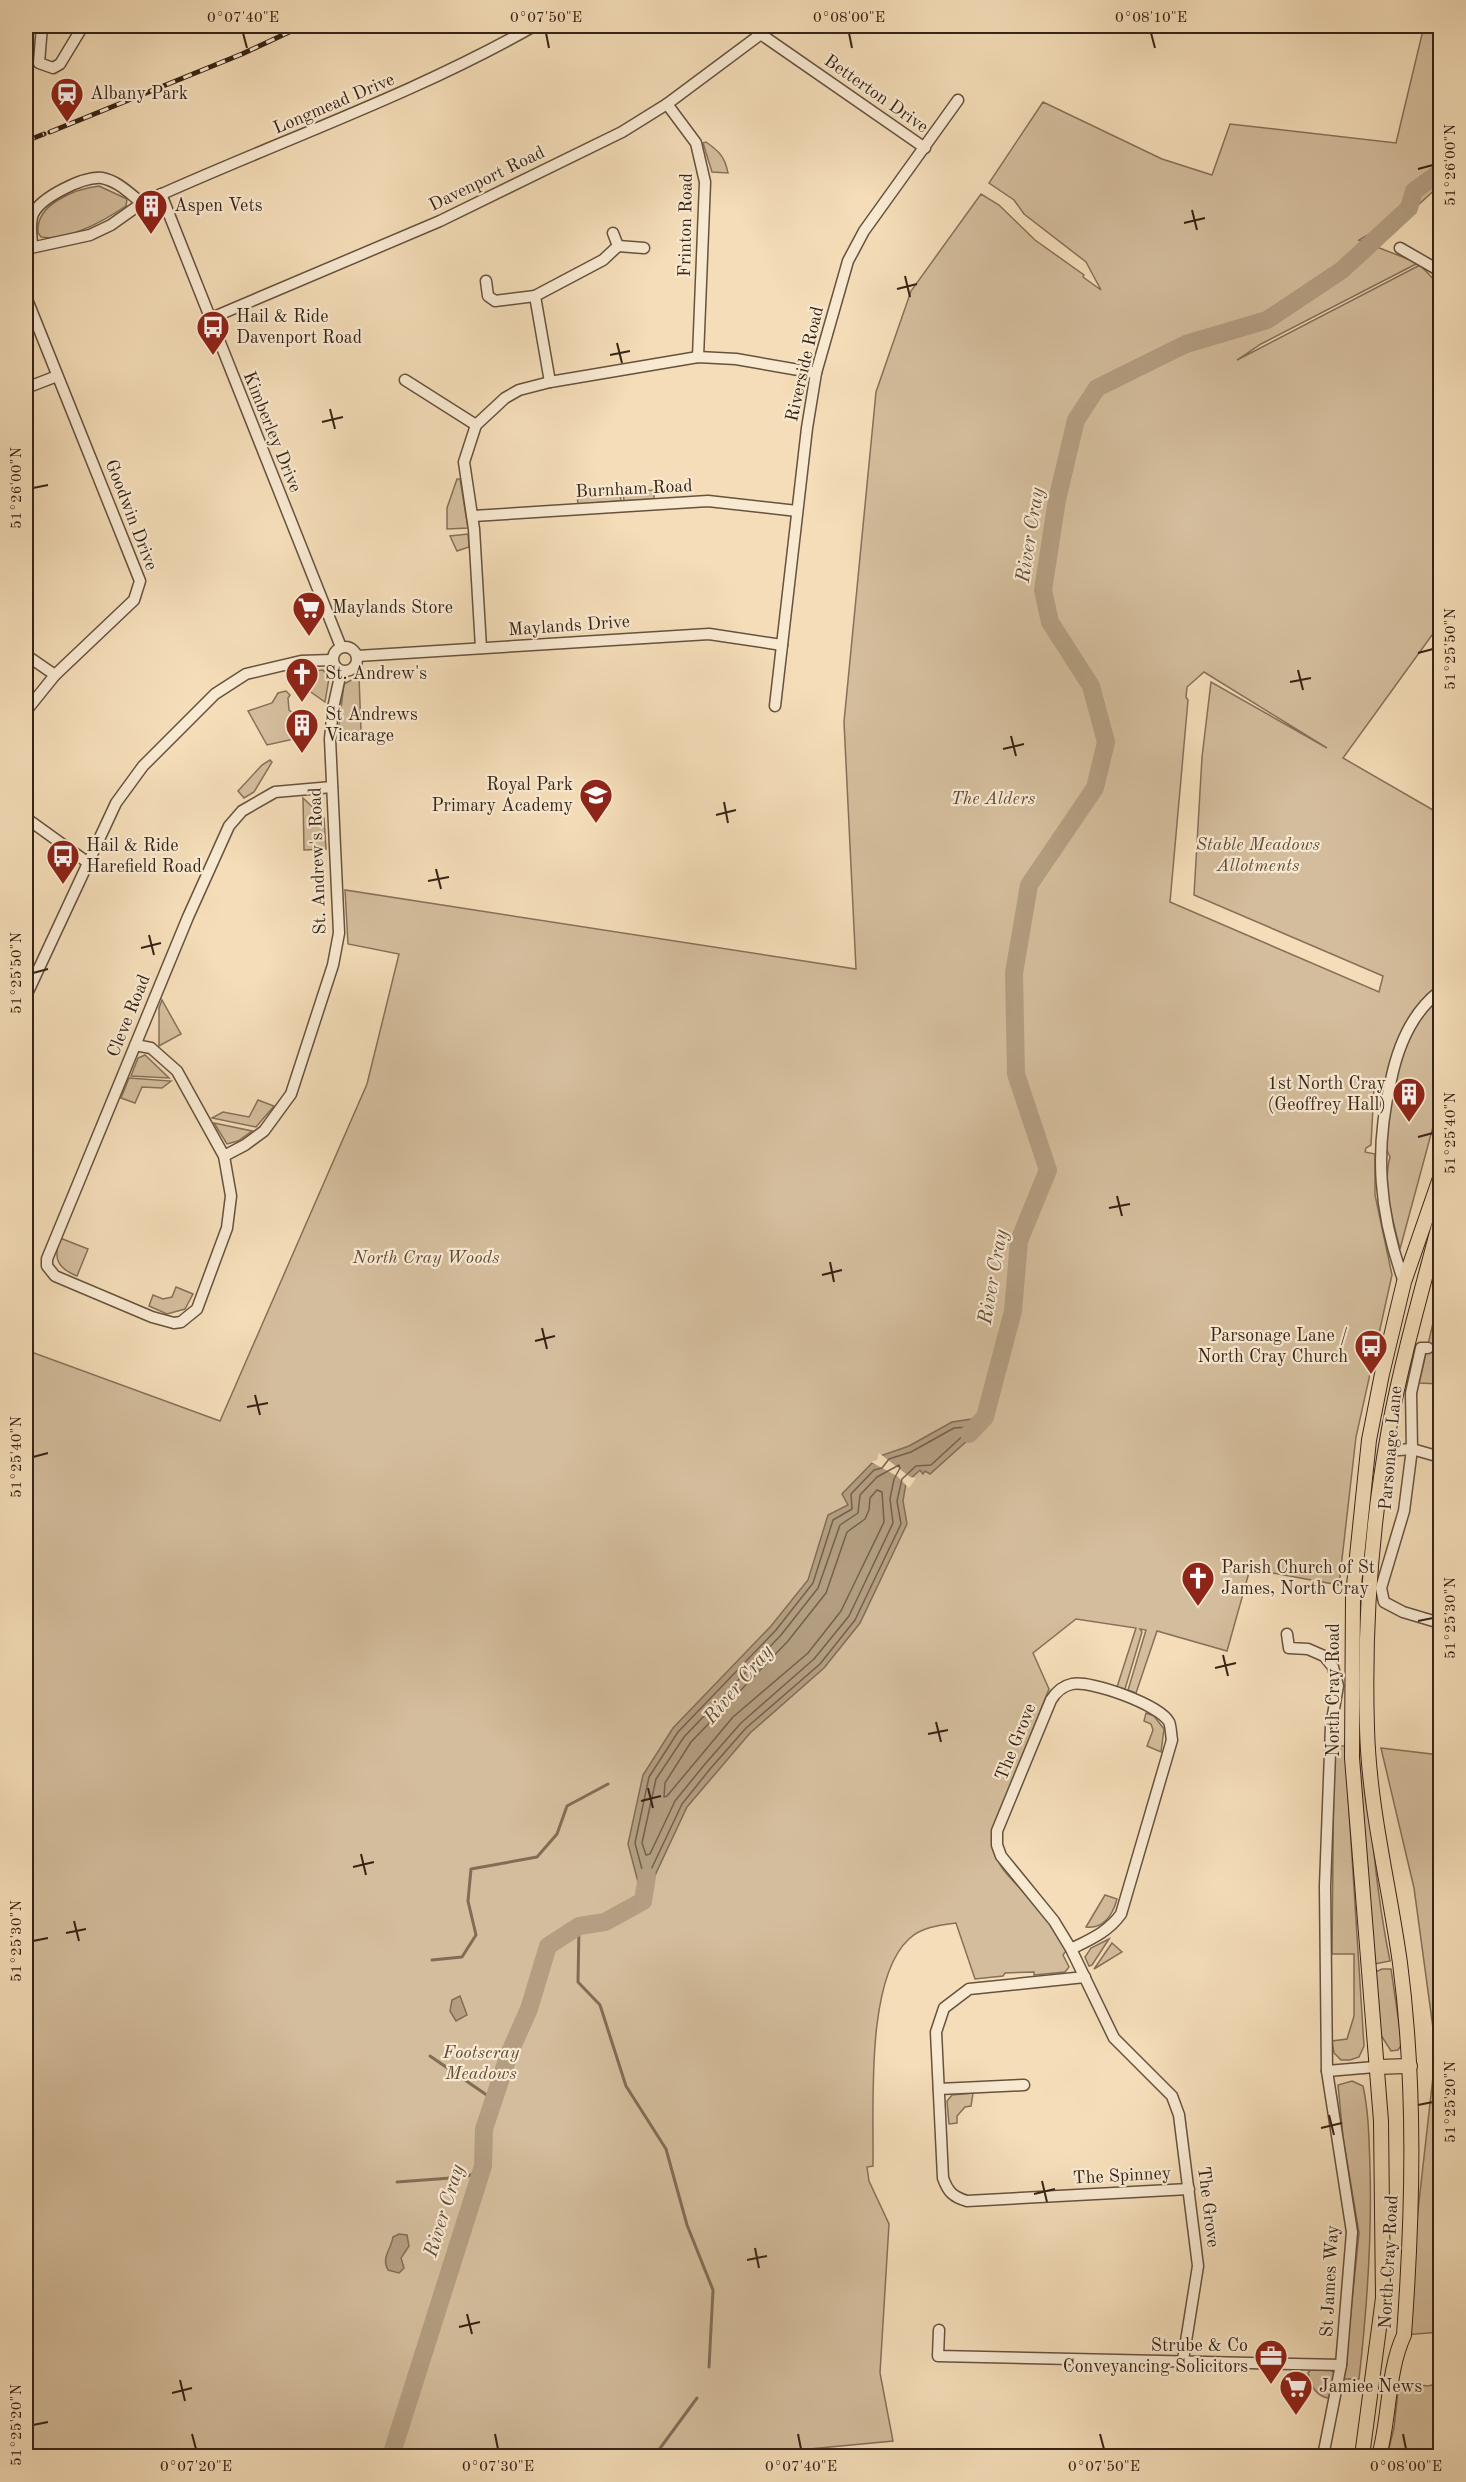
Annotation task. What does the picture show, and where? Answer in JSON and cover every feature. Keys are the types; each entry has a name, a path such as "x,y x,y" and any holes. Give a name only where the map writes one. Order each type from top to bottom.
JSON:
{"main road":[{"name":"North Cray Road","path":"1362,2457 1383,2298 1381,2121 1352,1758 1351,1626 1370,1440 1404,1282 1440,1178"},
{"name":"North Cray Road","path":"1379,2457 1397,2350 1404,2335 1412,2227 1410,2066 1400,1962 1372,1798 1367,1729 1367,1626 1386,1451 1413,1325 1440,1221"},
{"path":"1376,2067 1410,2066"}],"street":[{"path":"42,26 39,63 52,68 60,64 83,26"},
{"name":"Longmead Drive","path":"142,203 115,182 102,178 87,179 48,197 38,205 32,217 29,248 90,235 111,225 142,203 161,194 416,87 481,56 534,26"},
{"name":"Betterton Drive","path":"749,26 925,148"},
{"name":"Davenport Road","path":"209,319 440,222 622,132 667,104 761,34"},
{"name":"Riverside Road","path":"774,706 816,373 848,261 864,231 958,100"},
{"name":"Frinton Road","path":"667,104 696,143 705,182 698,357"},
{"name":"Kimberley Drive","path":"161,194 341,647"},
{"path":"613,233 618,246"},
{"path":"486,281 488,296 495,301 535,296 603,260 618,246 644,248"},
{"path":"1400,248 1440,271"},
{"path":"535,296 550,382"},
{"name":"Goodwin Drive","path":"26,297 140,581 134,600 55,675 26,711"},
{"path":"481,648 473,516 464,462 476,424 505,398 519,390 550,382 698,357 736,359 816,373"},
{"path":"26,388 57,376"},
{"path":"405,380 476,424"},
{"name":"Burnham Road","path":"473,516 708,501 797,511"},
{"name":"Maylands Drive","path":"357,656 709,634 782,645"},
{"path":"341,647 351,648 357,656 356,665 349,671 341,672 334,666 332,660 335,651 341,647"},
{"path":"26,655 55,675"},
{"path":"26,996 30,976 127,785 182,725 215,694 246,674 301,661 332,660"},
{"name":"St. Andrew's Road","path":"224,1156 245,1145 264,1131 291,1094 333,965 339,933 330,740 333,708 341,672"},
{"name":"Cleve Road","path":"224,1156 231,1196 230,1220 201,1301 190,1316 181,1322 174,1323 152,1317 55,1276 47,1266 47,1259 183,928 229,826 242,811 275,792 332,787"},
{"path":"26,818 87,862"},
{"path":"1404,1282 1392,1244 1384,1202 1379,1150 1382,1117 1404,1034 1425,1003 1440,991"},
{"path":"135,1045 151,1048 177,1071 224,1156"},
{"name":"Parsonage Lane","path":"1428,1348 1421,1348 1411,1393 1412,1449 1404,1511 1381,1588 1384,1602 1403,1612 1440,1623"},
{"path":"1386,1451 1412,1449 1440,1457"},
{"name":"St James Way","path":"1287,1635 1285,1650 1308,1649 1324,1656 1333,1667 1338,1686 1331,1726 1325,1886 1327,2071 1352,2232 1341,2365 1323,2457"},
{"name":"The Grove","path":"1071,1949 1102,1934 1113,1926 1121,1914 1172,1740 1169,1722 1154,1707 1085,1684 1072,1684 1057,1690 1051,1700 997,1831 997,1845 1001,1856 1054,1920 1071,1949 1114,2038 1172,2096 1179,2115 1198,2266 1183,2360"},
{"name":"The Spinney","path":"1085,1977 1035,1984 969,1989 945,2008 936,2032 943,2178 947,2190 956,2198 967,2201 1189,2189"},
{"path":"1327,2071 1376,2067"},
{"path":"939,2089 1024,2085"},
{"path":"939,2330 938,2356 1341,2365"}],"green space":[{"name":"Footscray Meadows","path":"1424,26 1440,26 1440,185 1381,239 1381,227 1359,240 1418,263 1261,344 1237,360 1420,265 1440,286 1440,624 1343,758 1440,814 1440,1101 1400,1249 1389,1203 1387,1180 1390,1157 1386,1148 1393,1086 1378,1079 1374,1088 1371,1145 1366,1148 1365,1152 1375,1154 1375,1195 1392,1275 1356,1437 1339,1585 1250,1569 1227,1651 1157,1631 1136,1693 1128,1690 1146,1630 1140,1629 1142,1632 1125,1689 1117,1687 1136,1628 1076,1619 1033,1653 1049,1689 992,1831 993,1845 996,1858 1002,1868 1048,1918 1066,1951 1063,1955 1069,1967 1065,1972 1034,1975 1034,1972 1005,1973 1003,1976 975,1979 956,1923 925,1929 909,1939 895,1958 885,1983 875,2046 873,2166 867,2167 869,2181 889,2224 880,2373 893,2441 759,2456 26,2456 26,1350 220,1421 367,1084 399,954 348,944 345,890 856,969 844,722 876,392 911,291 981,194 999,205 1035,240 1101,290 1086,262 1024,214 1014,200 989,183 1043,102 1162,159 1212,175 1230,124 1396,143","holes":["1204,672 1327,748 1211,682 1202,757 1194,895 1383,976 1379,992 1170,902 1188,700 1187,687"]},
{"path":"706,142 721,155 728,173 712,172 703,143"},
{"path":"99,186 127,199 126,206 85,229 51,238 41,237 38,233 39,223 50,206 68,195"},
{"path":"457,479 460,479 468,528 447,529 447,508"},
{"path":"654,490 654,499 624,501 623,492"},
{"path":"620,492 621,501 578,504 577,495"},
{"path":"468,534 469,547 457,551 450,536"},
{"path":"323,670 329,678 325,702 305,688 296,689 300,679 292,673"},
{"path":"359,676 361,731 338,733 344,684"},
{"path":"286,691 290,695 289,710 297,717 303,737 267,745 248,711 272,703 278,693"},
{"path":"270,760 272,762 254,792 244,798 238,791 262,765"},
{"path":"303,798 324,818 326,849 304,850"},
{"path":"162,1000 181,1034 159,1046 159,1008"},
{"path":"145,1055 169,1078 131,1076 138,1058"},
{"path":"129,1078 171,1081 162,1088 142,1087 135,1103 121,1098"},
{"path":"258,1100 274,1106 256,1127 212,1118 223,1112 249,1117"},
{"path":"214,1123 252,1131 238,1141 227,1144"},
{"path":"60,1238 88,1249 77,1276 65,1270 58,1261 57,1251"},
{"path":"176,1287 193,1294 185,1309 167,1314 149,1306 153,1295 163,1299 172,1297"},
{"path":"1440,1293 1440,1384 1419,1383"},
{"path":"1357,1618 1362,1619 1367,1748 1376,1876 1390,1961 1374,1964 1357,1731"},
{"path":"1146,1713 1154,1716 1164,1729 1161,1752 1147,1746 1153,1730 1151,1724 1144,1721"},
{"path":"1339,1746 1345,1746 1364,2046 1359,2057 1350,2060 1341,2060 1334,2053 1332,2041 1347,2039 1354,2016 1354,1954 1332,1954 1334,1751"},
{"path":"1381,1748 1440,1755 1440,2332 1404,2335 1436,2050 1414,1888"},
{"path":"1105,1895 1117,1899 1113,1910 1103,1923 1086,1927"},
{"path":"1109,1939 1092,1965 1089,1966 1085,1957 1091,1948"},
{"path":"1112,1943 1122,1952 1094,1969"},
{"path":"1391,1969 1402,2044 1398,2050 1391,2051 1379,2032 1375,1972"},
{"path":"1352,2081 1363,2086 1366,2107 1369,2147 1370,2248 1359,2379 1344,2379 1359,2233 1343,2137 1338,2085"},
{"path":"973,2093 971,2106 965,2107 957,2116 957,2123 949,2124 947,2101 952,2095"},
{"path":"1311,2369 1329,2369 1334,2373 1330,2396 1327,2398 1319,2394 1310,2381 1308,2373"},
{"path":"1399,2382 1428,2386 1440,2383 1440,2421 1433,2427 1433,2442 1438,2448 1438,2456 1387,2456 1394,2428"}],"water":[{"path":"985,1417 979,1430 930,1474 925,1471 923,1474 920,1470 906,1483 903,1501 907,1524 860,1623 824,1668 750,1733 687,1807 643,1901 628,1844 643,1775 673,1728 771,1626 808,1580 828,1515 848,1505 842,1494 872,1463 878,1464 882,1458 880,1456 909,1446 952,1422"},
{"path":"460,1996 467,2015 456,2021 450,2011 452,2000"},
{"path":"399,2234 407,2235 409,2246 401,2258 404,2268 399,2273 388,2270 386,2261 393,2237"}],"pier":[{"path":"879,1453 910,1477 916,1478 909,1488 897,1476 871,1462 877,1460"}],"waterway":[{"name":"River Cray","path":"969,1434 985,1417 1013,1311 1019,1241 1048,1170 1016,1074 1014,973 1029,885 1095,788 1106,742 1091,686 1050,622 1043,590 1057,500 1076,420 1097,388 1186,344 1267,320 1342,270 1409,208 1414,191 1440,172"},
{"path":"432,1960 462,1957 476,1935 468,1901 471,1869 537,1857 557,1834 567,1806 608,1784"},
{"name":"River Cray","path":"391,2456 483,2166 484,2129 509,2054 529,2009 548,1946 579,1926 605,1922 643,1901 647,1876"},
{"path":"579,1926 578,1982 600,2005 626,2086 666,2149 687,2225 713,2290 709,2367"},
{"path":"430,2056 494,2100"},
{"path":"397,2182 464,2177 481,2172"},
{"path":"648,2456 658,2451 697,2398"}],"railway":[{"path":"50,132 242,54 302,26"},
{"path":"26,141 44,134"}],"place":[{"name":"Albany Park","path":"67,123"},
{"name":"Aspen Vets","path":"151,235"},
{"name":"Hail & Ride Davenport Road","path":"213,356"},
{"name":"Maylands Store","path":"309,637"},
{"name":"St. Andrew's","path":"302,703"},
{"name":"St Andrews Vicarage","path":"302,754"},
{"name":"Royal Park Primary Academy","path":"596,824"},
{"name":"Hail & Ride Harefield Road","path":"63,885"},
{"name":"1st North Cray (Geoffrey Hall)","path":"1409,1123"},
{"name":"Parsonage Lane / North Cray Church","path":"1371,1375"},
{"name":"Parish Church of St James, North Cray","path":"1198,1607"},
{"name":"Strube & Co Conveyancing Solicitors","path":"1271,2385"},
{"name":"Jamiee News","path":"1296,2416"}],"park label":[{"name":"The Alders","path":"993,799"},
{"name":"Stable Meadows Allotments","path":"1258,855"},
{"name":"North Cray Woods","path":"426,1258"}]}
